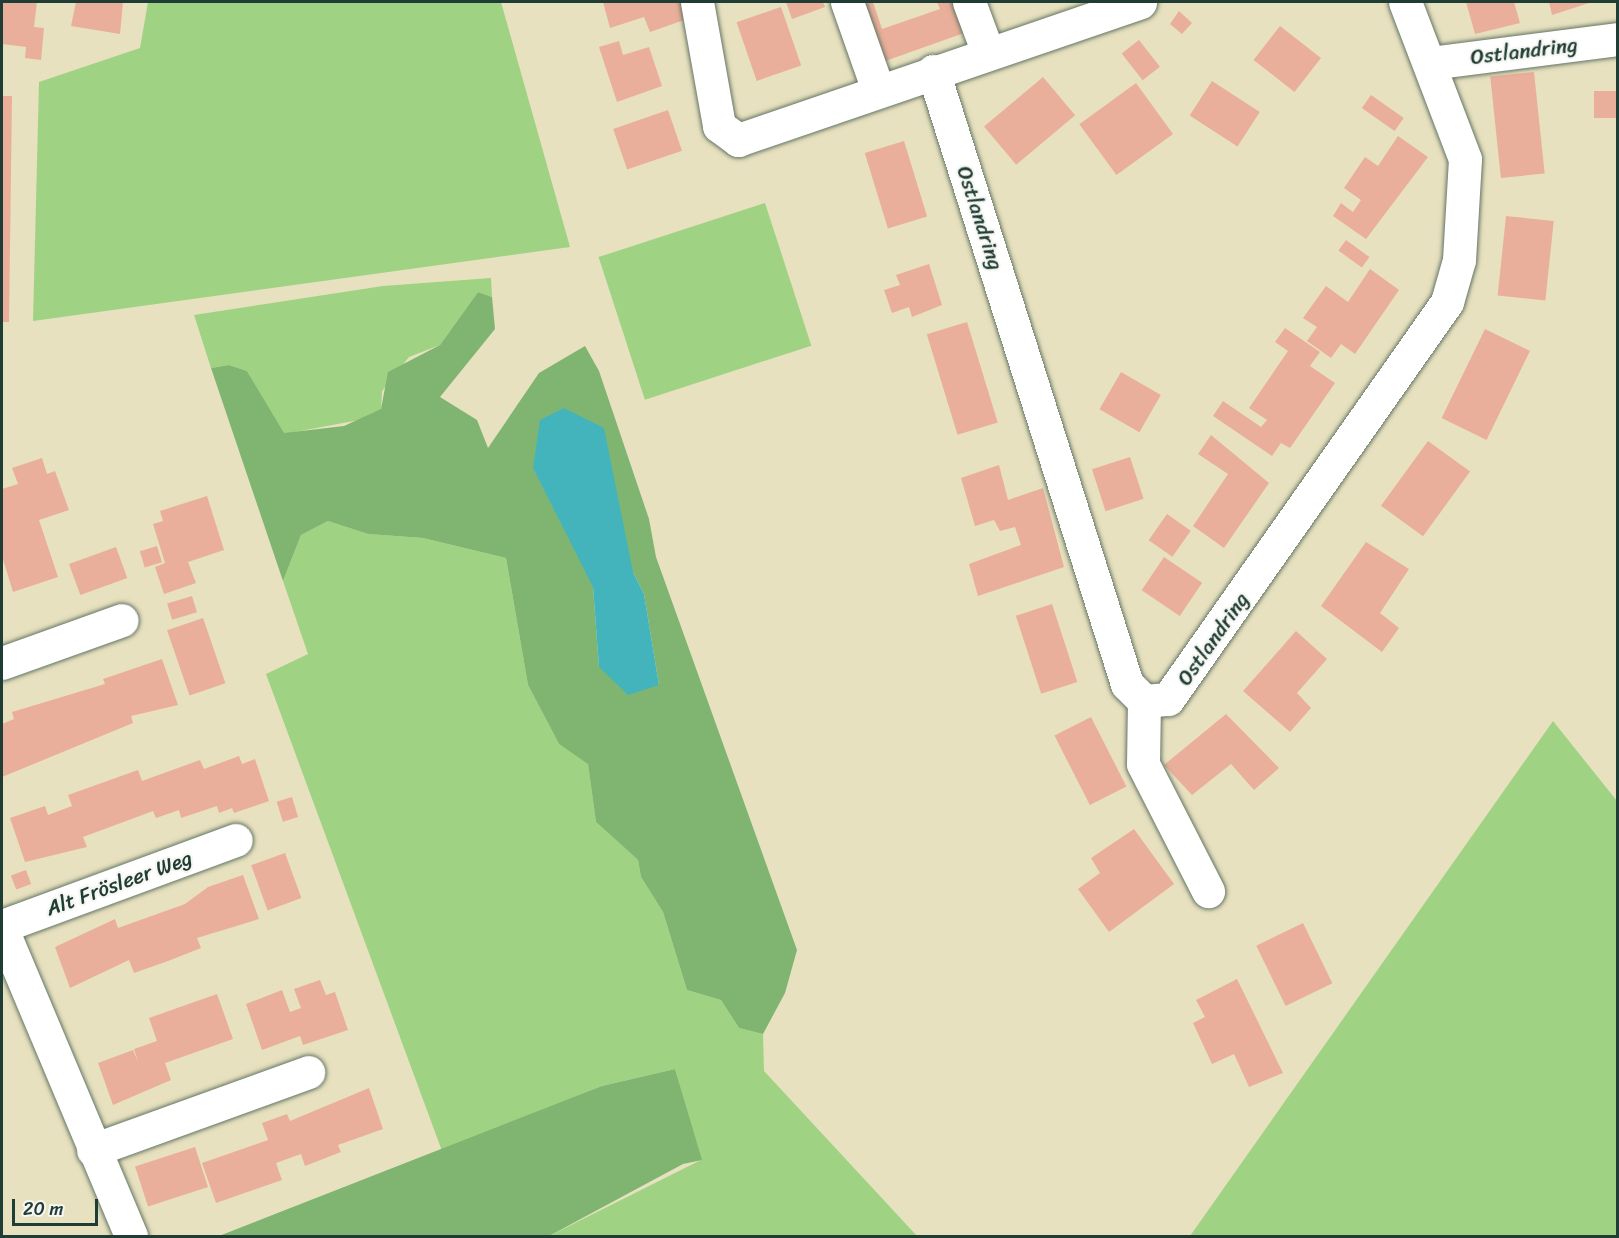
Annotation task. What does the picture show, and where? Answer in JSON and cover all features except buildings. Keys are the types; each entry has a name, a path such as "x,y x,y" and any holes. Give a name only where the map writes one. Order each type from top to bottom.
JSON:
{"street":[{"path":"697,2 719,126 738,140 933,71 1140,2"},
{"path":"847,2 878,90"},
{"path":"969,2 988,53"},
{"name":"Ostlandring","path":"933,71 1127,684 1144,701 1168,699 1183,685 1447,302 1459,260 1466,170 1430,63 1405,2"},
{"name":"Ostlandring","path":"1430,63 1617,39"},
{"path":"2,663 122,620"},
{"path":"1144,701 1143,765 1208,891"},
{"name":"Alt Frösleer Weg","path":"131,1236 93,1150 2,927 236,840"},
{"path":"93,1150 308,1072"}],"green space":[{"path":"148,2 501,2 570,247 33,321 39,82 140,48"},
{"path":"765,203 811,346 645,400 599,257"},
{"path":"491,278 492,297 478,292 440,345 409,357 382,391 381,409 370,418 284,434 247,371 229,365 211,368 194,315 383,286"},
{"path":"478,292 492,297 495,329 440,397 477,420 488,448 539,373 585,346 599,371 649,519 656,557 797,950 785,993 763,1034 739,1028 721,1000 687,990 663,912 641,877 638,860 596,822 588,764 559,744 528,685 506,558 423,538 368,534 328,521 301,535 283,581 211,368 229,365 247,371 284,433 344,426 381,409 388,372 440,345","holes":["633,572 644,594 659,685 599,667 593,587"]},
{"path":"328,521 368,534 423,538 506,558 528,685 559,744 588,763 596,822 638,860 641,877 663,912 687,990 721,1000 739,1028 763,1034 764,1071 917,1236 549,1236 701,1160 675,1069 602,1086 442,1151 266,674 308,654 283,581 301,535"},
{"path":"1553,721 1617,801 1617,1236 1190,1236"},
{"path":"675,1069 702,1160 683,1164 549,1236 219,1236 602,1086"}],"water":[{"path":"564,408 604,428 633,572 644,594 659,685 628,695 599,667 593,587 533,468 540,420"}]}
